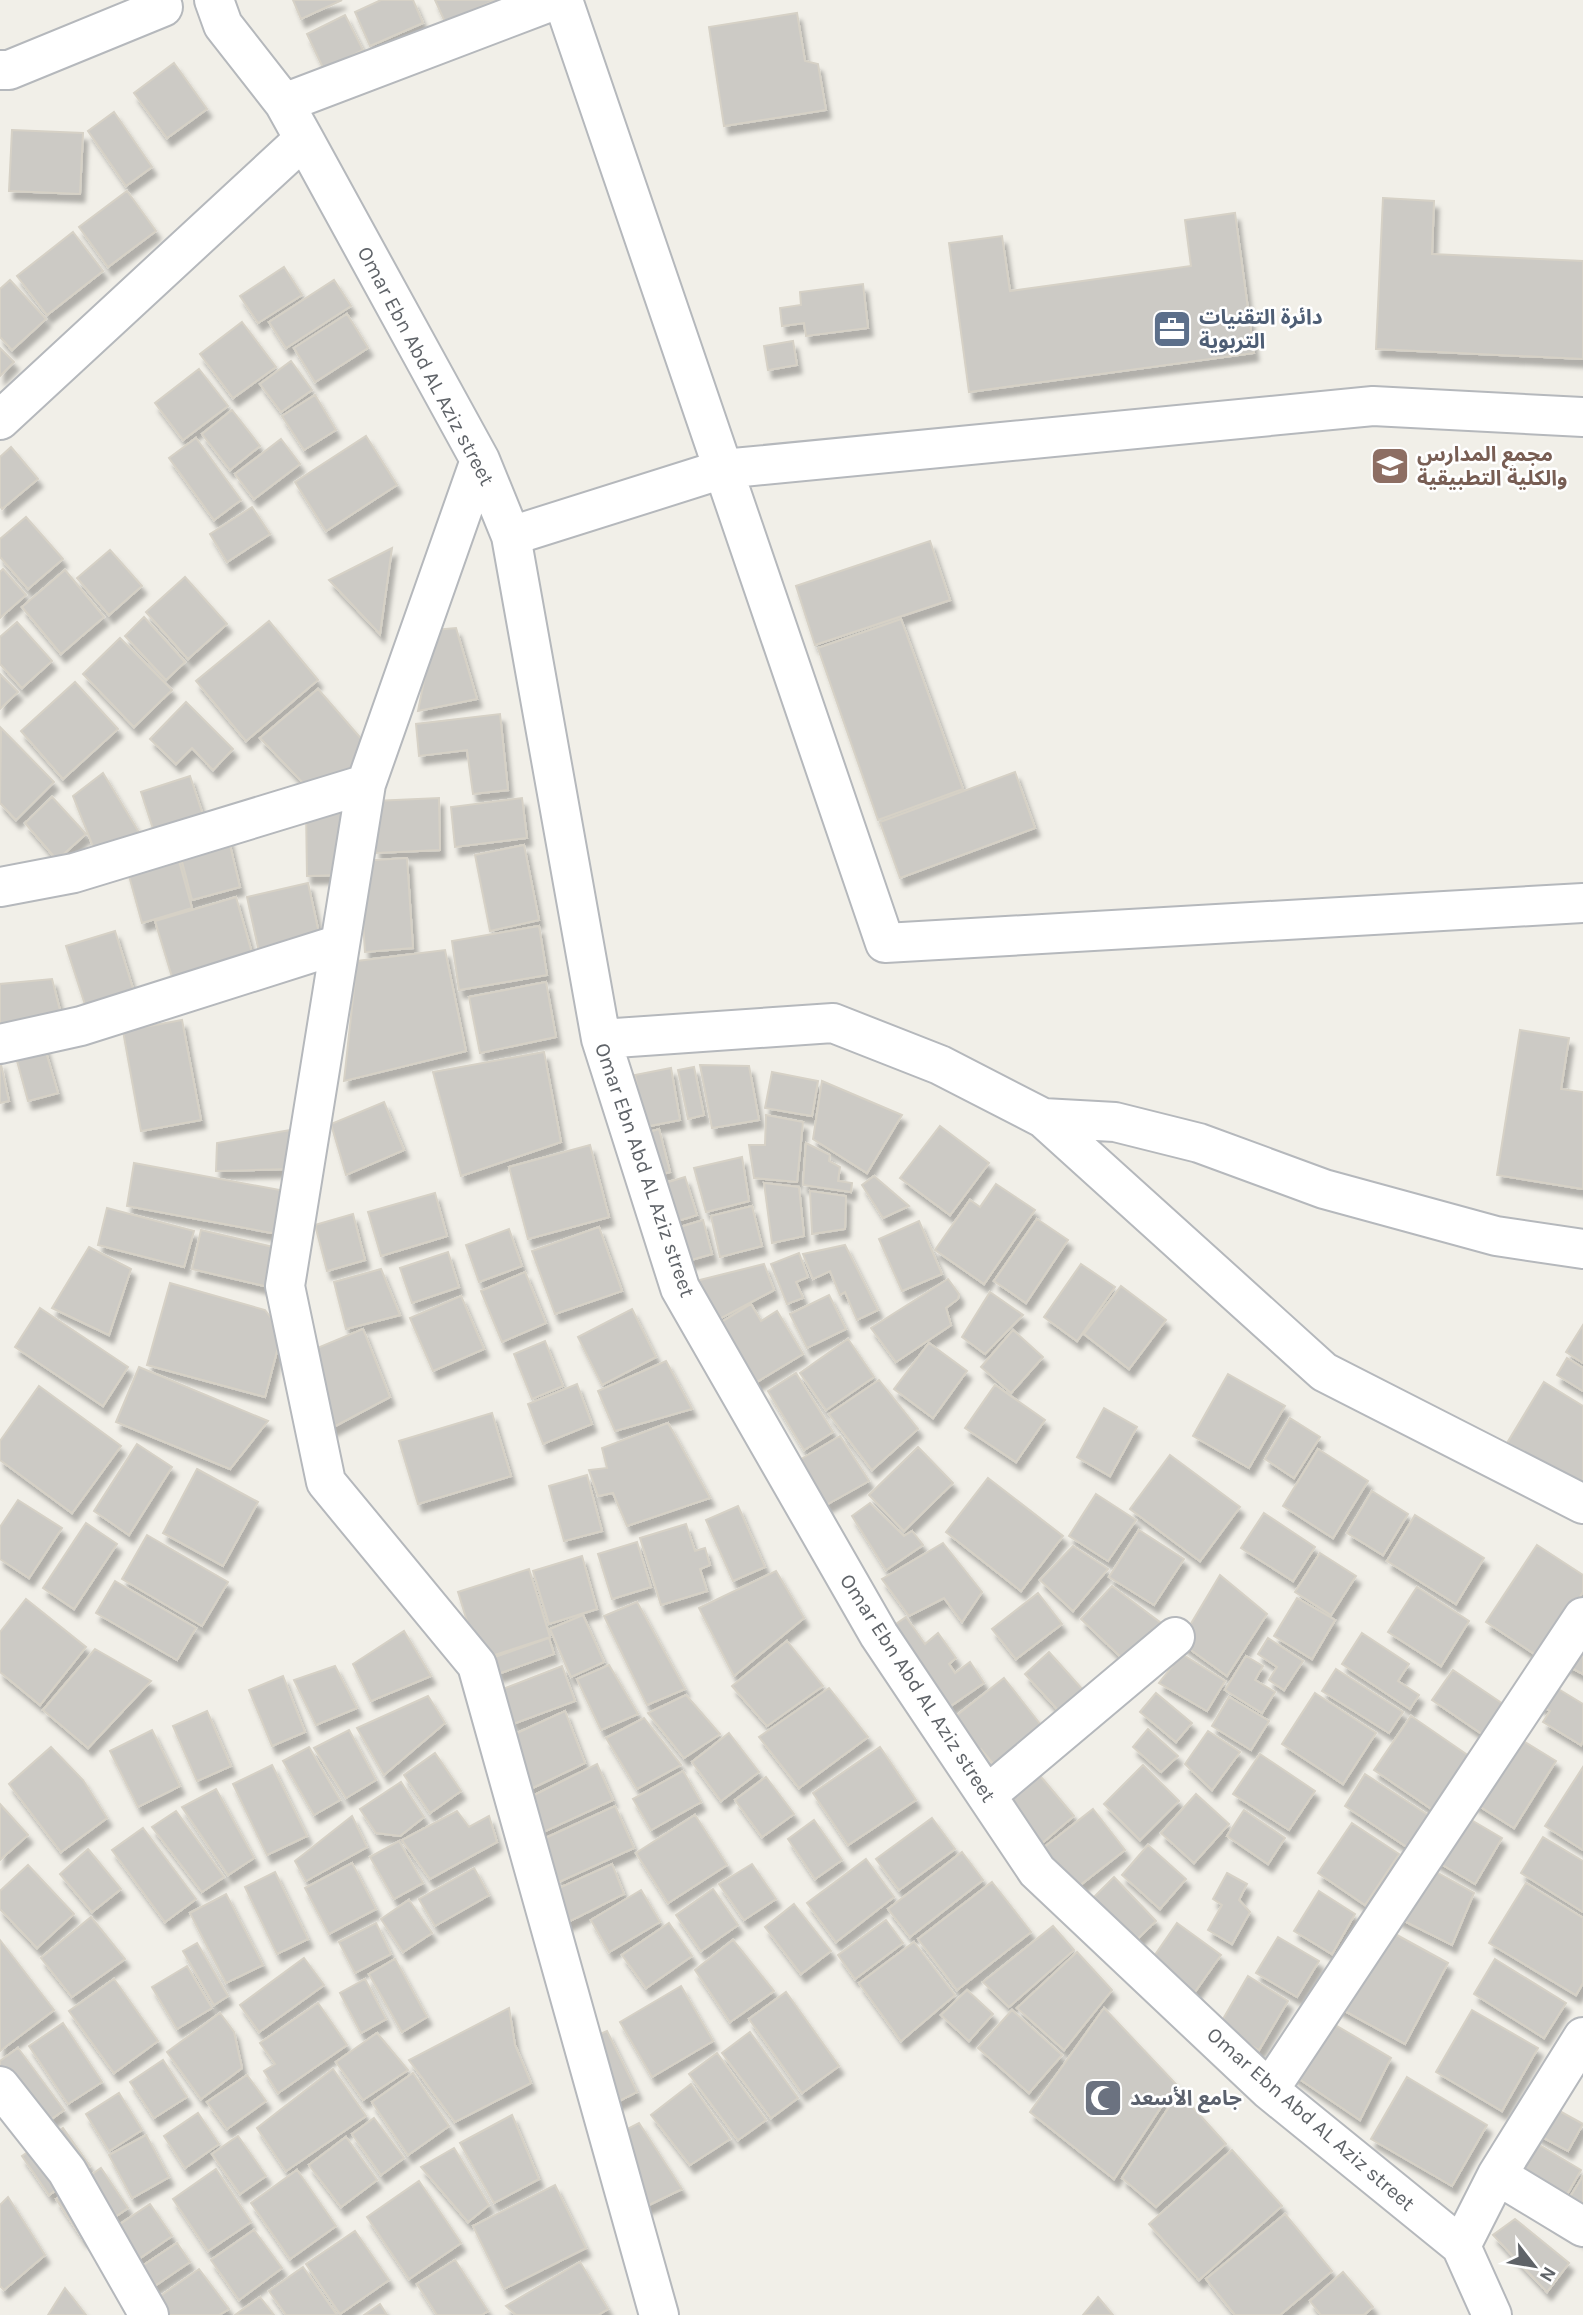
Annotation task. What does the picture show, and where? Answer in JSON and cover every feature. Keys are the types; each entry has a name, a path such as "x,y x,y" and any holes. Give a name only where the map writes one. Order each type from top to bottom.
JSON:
{"street":[{"path":"284,103 555,0"},
{"path":"563,0 885,943 1583,903"},
{"path":"0,70 9,70 160,4"},
{"name":"Omar Ebn Abd AL Aziz street","path":"160,4 219,13 284,103 480,460 510,536 601,1039 680,1288 879,1636 1037,1871 1269,2090 1461,2246 1492,2315"},
{"path":"0,420 304,139"},
{"path":"510,536 723,470 1373,406 1583,417"},
{"path":"480,460 366,784 285,1286 326,1482 477,1665 659,2315"},
{"path":"0,887 74,873 366,784"},
{"path":"0,1044 81,1026 340,944"},
{"path":"601,1039 833,1023 940,1065 1043,1118 1324,1371 1583,1504"},
{"path":"1043,1118 1115,1122 1199,1143 1324,1189 1482,1233 1583,1249"},
{"path":"1269,2090 1583,1617"},
{"path":"986,1795 1175,1637"},
{"path":"1461,2246 1497,2175 1583,2037"},
{"path":"0,2086 67,2171 149,2315"},
{"path":"1497,2175 1583,2227"}],"building":[{"path":"293,0 342,0 301,19"},
{"path":"381,0 413,0 423,23 370,46 355,12"},
{"path":"435,0 496,0 445,22"},
{"path":"797,13 805,61 818,64 826,110 724,126 709,27"},
{"path":"345,15 363,50 324,70 307,34"},
{"path":"174,63 207,109 167,138 134,93"},
{"path":"114,112 152,167 126,186 88,131"},
{"path":"12,130 83,133 80,194 9,191"},
{"path":"127,191 156,231 108,267 79,227"},
{"path":"1383,198 1434,201 1432,254 1583,261 1583,359 1376,349"},
{"path":"1235,213 1254,353 969,392 949,243 1002,236 1010,291 1191,266 1185,220"},
{"path":"73,232 103,271 47,315 17,276"},
{"path":"284,267 302,295 258,323 240,296"},
{"path":"10,280 46,319 12,350 0,337 0,289"},
{"path":"334,280 351,306 286,348 269,322"},
{"path":"863,284 868,328 806,336 804,323 782,326 780,308 801,305 800,292"},
{"path":"347,314 368,348 315,382 294,348"},
{"path":"242,322 276,367 233,398 200,354"},
{"path":"793,341 797,365 768,370 764,346"},
{"path":"0,348 14,362 0,376"},
{"path":"291,361 312,390 281,412 260,384"},
{"path":"199,369 228,406 183,440 155,403"},
{"path":"315,395 336,430 304,450 282,416"},
{"path":"232,410 260,446 230,470 202,434"},
{"path":"366,436 397,485 326,531 295,482"},
{"path":"196,438 241,500 214,520 169,458"},
{"path":"281,439 300,464 254,499 235,474"},
{"path":"11,447 38,479 2,509 0,457"},
{"path":"252,507 270,534 227,562 210,534"},
{"path":"26,517 63,559 28,589 0,557 0,539"},
{"path":"930,541 950,600 815,645 796,586"},
{"path":"392,548 380,634 329,580"},
{"path":"110,550 142,586 109,615 77,578"},
{"path":"3,569 26,595 0,618 0,572"},
{"path":"65,570 104,617 61,654 22,607"},
{"path":"185,577 227,624 188,659 146,612"},
{"path":"144,617 185,662 166,680 125,636"},
{"path":"901,619 963,789 878,820 818,648"},
{"path":"269,621 318,680 246,741 196,681"},
{"path":"17,622 52,661 22,688 0,664 0,637"},
{"path":"456,628 477,699 418,711 434,630"},
{"path":"120,638 172,690 134,727 83,674"},
{"path":"0,674 18,692 0,709"},
{"path":"75,682 118,729 63,779 21,731"},
{"path":"318,689 364,742 349,774 306,786 260,738"},
{"path":"186,702 233,749 213,770 192,748 176,764 150,739"},
{"path":"500,714 508,790 473,794 467,750 419,756 416,724"},
{"path":"1,728 54,782 16,820 0,803"},
{"path":"1015,772 1035,828 900,878 880,822"},
{"path":"103,773 143,839 98,859 73,796"},
{"path":"190,776 204,818 155,835 141,792"},
{"path":"52,797 86,834 57,860 25,823"},
{"path":"439,798 440,850 376,853 374,801"},
{"path":"522,798 527,838 455,847 451,807"},
{"path":"342,806 344,875 307,876 306,807"},
{"path":"228,837 240,887 192,900 179,850"},
{"path":"524,845 539,920 490,931 475,855"},
{"path":"176,850 192,908 142,923 126,865"},
{"path":"407,858 413,948 365,952 359,861"},
{"path":"308,883 320,938 259,952 247,897"},
{"path":"236,897 252,953 172,977 155,921"},
{"path":"539,926 547,975 459,990 452,941"},
{"path":"115,931 136,998 88,1014 66,946"},
{"path":"445,950 466,1051 344,1081 357,961"},
{"path":"52,979 63,1022 0,1032 0,984"},
{"path":"546,982 556,1037 480,1053 469,997"},
{"path":"182,1020 201,1120 141,1131 123,1031"},
{"path":"1520,1030 1569,1038 1561,1089 1583,1092 1583,1189 1497,1175"},
{"path":"43,1042 58,1093 28,1101 14,1050"},
{"path":"544,1052 561,1142 461,1176 433,1072"},
{"path":"0,1060 9,1101 0,1103"},
{"path":"700,1065 749,1066 759,1120 712,1128"},
{"path":"694,1067 704,1115 688,1119 678,1070"},
{"path":"671,1068 680,1120 645,1127 635,1075"},
{"path":"772,1072 818,1081 812,1116 765,1108"},
{"path":"822,1081 902,1115 867,1173 813,1139"},
{"path":"384,1102 404,1150 346,1175 331,1124"},
{"path":"766,1115 803,1122 797,1182 754,1178 749,1145 765,1145"},
{"path":"940,1126 989,1163 950,1215 900,1178"},
{"path":"296,1129 293,1169 216,1171 217,1143"},
{"path":"659,1129 670,1172 647,1178 636,1136"},
{"path":"806,1143 830,1155 829,1161 840,1167 838,1181 852,1183 851,1192 803,1185"},
{"path":"590,1145 609,1217 528,1239 509,1167"},
{"path":"742,1157 749,1201 706,1212 694,1168"},
{"path":"134,1163 296,1193 288,1236 127,1206"},
{"path":"874,1176 909,1206 883,1218 862,1185"},
{"path":"685,1177 697,1215 668,1224 655,1186"},
{"path":"764,1183 799,1187 804,1236 772,1243"},
{"path":"996,1184 1035,1210 984,1284 935,1250 970,1200 980,1207"},
{"path":"810,1191 846,1196 845,1229 812,1234"},
{"path":"435,1193 447,1236 381,1256 368,1212"},
{"path":"752,1206 762,1246 720,1257 711,1216"},
{"path":"107,1208 194,1231 184,1267 98,1245"},
{"path":"353,1214 365,1260 327,1271 315,1225"},
{"path":"1037,1219 1068,1240 1026,1303 994,1281"},
{"path":"703,1220 712,1254 677,1264 667,1231"},
{"path":"919,1221 942,1274 902,1291 879,1239"},
{"path":"599,1227 622,1291 555,1314 532,1251"},
{"path":"509,1229 522,1266 479,1282 466,1245"},
{"path":"201,1230 286,1250 277,1289 192,1269"},
{"path":"845,1245 878,1310 857,1320 845,1292 840,1295 830,1271 813,1279 803,1254"},
{"path":"89,1247 131,1269 109,1335 52,1308"},
{"path":"448,1252 459,1287 412,1303 400,1268"},
{"path":"799,1253 808,1277 796,1282 803,1298 787,1304 771,1264"},
{"path":"764,1264 774,1290 712,1323 692,1282"},
{"path":"1081,1264 1115,1287 1077,1341 1044,1317"},
{"path":"381,1269 400,1315 346,1329 334,1282"},
{"path":"525,1272 546,1323 502,1342 481,1291"},
{"path":"948,1279 959,1294 958,1299 946,1308 951,1325 896,1362 871,1328"},
{"path":"170,1283 265,1310 282,1332 265,1397 147,1365"},
{"path":"1121,1286 1166,1320 1129,1369 1084,1334"},
{"path":"990,1292 1023,1315 985,1354 962,1337"},
{"path":"829,1295 846,1329 807,1348 790,1314"},
{"path":"461,1296 484,1349 433,1371 410,1318"},
{"path":"751,1304 761,1321 777,1311 803,1354 745,1389 710,1329"},
{"path":"40,1308 128,1367 103,1406 15,1347"},
{"path":"632,1309 656,1357 602,1385 578,1337"},
{"path":"1583,1325 1583,1363 1566,1352"},
{"path":"363,1329 390,1397 326,1431 310,1351"},
{"path":"1013,1330 1043,1357 1011,1393 981,1367"},
{"path":"848,1339 874,1377 826,1410 800,1373"},
{"path":"545,1341 563,1386 532,1399 514,1354"},
{"path":"929,1343 967,1371 933,1418 894,1389"},
{"path":"1567,1358 1583,1368 1583,1391 1557,1375"},
{"path":"666,1361 692,1409 615,1431 598,1391"},
{"path":"139,1367 268,1421 230,1469 116,1422"},
{"path":"796,1373 833,1432 804,1450 768,1391"},
{"path":"1228,1374 1285,1406 1249,1468 1193,1436"},
{"path":"879,1380 918,1429 872,1470 829,1414"},
{"path":"1544,1382 1583,1406 1583,1482 1576,1492 1504,1448"},
{"path":"577,1384 592,1424 543,1444 528,1404"},
{"path":"995,1385 1045,1420 1016,1462 965,1428"},
{"path":"39,1386 121,1446 72,1513 0,1460 0,1441"},
{"path":"1104,1408 1137,1427 1110,1476 1077,1457"},
{"path":"492,1413 511,1476 418,1504 399,1441"},
{"path":"1290,1418 1320,1437 1294,1478 1265,1459"},
{"path":"668,1423 710,1498 627,1526 613,1493 598,1496 589,1470 607,1468 602,1448"},
{"path":"840,1436 869,1481 826,1505 801,1459"},
{"path":"137,1444 172,1467 129,1535 94,1511"},
{"path":"918,1447 953,1483 904,1531 869,1495"},
{"path":"1318,1449 1368,1481 1333,1538 1283,1506"},
{"path":"1170,1455 1240,1507 1200,1561 1130,1509"},
{"path":"197,1469 258,1502 223,1566 163,1533"},
{"path":"587,1475 602,1531 564,1541 549,1486"},
{"path":"988,1478 1063,1536 1021,1591 946,1532"},
{"path":"1372,1491 1408,1514 1383,1555 1347,1533"},
{"path":"1096,1494 1136,1520 1108,1561 1069,1536"},
{"path":"18,1500 62,1528 29,1578 0,1559 0,1527"},
{"path":"870,1503 904,1536 912,1531 923,1545 886,1570 852,1516"},
{"path":"738,1506 765,1567 733,1581 706,1520"},
{"path":"1264,1513 1315,1547 1293,1581 1241,1548"},
{"path":"1415,1515 1484,1558 1456,1604 1387,1561"},
{"path":"86,1523 117,1544 74,1609 43,1588"},
{"path":"686,1524 695,1551 705,1548 710,1565 700,1569 707,1591 661,1605 640,1538"},
{"path":"1139,1530 1184,1559 1154,1605 1109,1577"},
{"path":"147,1535 228,1582 202,1626 122,1579"},
{"path":"637,1542 651,1587 612,1599 598,1554"},
{"path":"943,1543 982,1592 962,1622 944,1598 909,1616 882,1579"},
{"path":"1537,1545 1583,1575 1583,1592 1539,1657 1486,1622"},
{"path":"1073,1546 1108,1569 1073,1611 1040,1580"},
{"path":"1320,1553 1356,1576 1331,1615 1295,1592"},
{"path":"582,1556 597,1609 549,1624 533,1571"},
{"path":"529,1569 550,1637 479,1660 458,1592"},
{"path":"776,1571 804,1618 734,1676 699,1608"},
{"path":"1220,1575 1267,1614 1227,1676 1180,1642"},
{"path":"115,1581 196,1628 177,1660 96,1613"},
{"path":"1112,1586 1161,1623 1126,1662 1081,1619"},
{"path":"1417,1587 1469,1621 1441,1666 1388,1632"},
{"path":"1038,1593 1062,1624 1016,1659 992,1629"},
{"path":"1297,1598 1335,1620 1312,1659 1274,1636"},
{"path":"26,1599 86,1647 40,1705 0,1672 0,1632"},
{"path":"637,1602 685,1689 647,1705 604,1616"},
{"path":"583,1615 604,1662 571,1677 550,1629"},
{"path":"906,1617 925,1644 938,1633 956,1658 949,1664 955,1673 970,1662 984,1683 942,1712 886,1631"},
{"path":"1583,1627 1583,1674 1564,1664"},
{"path":"404,1631 431,1676 371,1701 353,1664"},
{"path":"1362,1633 1409,1664 1398,1681 1419,1695 1410,1709 1342,1664"},
{"path":"549,1638 554,1654 498,1674 492,1658"},
{"path":"1268,1638 1303,1661 1284,1690 1269,1680 1277,1667 1258,1654"},
{"path":"787,1641 823,1686 767,1726 732,1686"},
{"path":"95,1649 151,1681 88,1748 43,1710"},
{"path":"1049,1652 1092,1700 1069,1722 1025,1674"},
{"path":"1182,1654 1225,1681 1207,1711 1159,1683"},
{"path":"1246,1656 1263,1666 1255,1680 1275,1692 1262,1713 1225,1690"},
{"path":"609,1665 638,1714 601,1730 577,1679"},
{"path":"335,1666 357,1708 316,1725 294,1680"},
{"path":"562,1666 575,1701 513,1724 500,1690"},
{"path":"1336,1669 1403,1712 1389,1733 1322,1691"},
{"path":"1453,1670 1506,1706 1485,1736 1432,1700"},
{"path":"283,1676 305,1732 272,1746 249,1690"},
{"path":"1537,1676 1583,1704 1581,1745 1543,1722 1550,1711 1525,1696"},
{"path":"1004,1678 1048,1734 1000,1772 981,1749 974,1756 947,1723"},
{"path":"829,1688 868,1737 799,1788 759,1737"},
{"path":"1156,1693 1192,1723 1176,1742 1140,1712"},
{"path":"1315,1693 1376,1733 1343,1784 1282,1744"},
{"path":"686,1695 720,1734 684,1758 648,1713"},
{"path":"428,1696 445,1723 384,1775 357,1728"},
{"path":"1229,1697 1269,1721 1251,1750 1212,1726"},
{"path":"207,1711 231,1766 197,1781 173,1726"},
{"path":"565,1711 585,1763 522,1793 504,1739"},
{"path":"1411,1716 1469,1756 1433,1810 1374,1770"},
{"path":"644,1718 681,1765 637,1789 606,1738"},
{"path":"1148,1729 1178,1756 1161,1772 1133,1747"},
{"path":"152,1730 180,1786 138,1807 110,1751"},
{"path":"349,1730 376,1780 346,1798 314,1748"},
{"path":"1208,1731 1240,1752 1212,1790 1185,1764"},
{"path":"729,1733 759,1772 721,1801 692,1762"},
{"path":"1512,1734 1556,1761 1514,1828 1471,1801"},
{"path":"51,1747 83,1780 107,1818 61,1852 9,1784"},
{"path":"309,1747 340,1800 314,1815 283,1761"},
{"path":"880,1747 916,1800 848,1845 813,1793"},
{"path":"435,1753 461,1791 430,1813 404,1775"},
{"path":"1260,1754 1315,1791 1289,1830 1233,1794"},
{"path":"597,1764 613,1800 537,1835 524,1800"},
{"path":"272,1765 307,1836 267,1855 233,1784"},
{"path":"1031,1765 1074,1816 1041,1844 998,1794"},
{"path":"1143,1765 1179,1801 1140,1840 1104,1804"},
{"path":"1583,1767 1583,1850 1545,1826"},
{"path":"683,1771 701,1802 651,1830 633,1799"},
{"path":"1365,1774 1431,1817 1410,1849 1345,1806"},
{"path":"766,1777 794,1814 762,1837 735,1800"},
{"path":"401,1782 424,1817 400,1836 376,1833 360,1809"},
{"path":"216,1789 254,1858 228,1875 182,1807"},
{"path":"1196,1794 1229,1824 1194,1863 1161,1833"},
{"path":"0,1804 28,1835 0,1860"},
{"path":"615,1806 634,1848 559,1882 541,1840"},
{"path":"1093,1809 1125,1850 1070,1893 1038,1852"},
{"path":"1244,1810 1285,1838 1268,1864 1227,1836"},
{"path":"176,1811 224,1877 202,1892 152,1827"},
{"path":"457,1811 469,1827 489,1816 497,1842 430,1879 402,1840"},
{"path":"1456,1811 1502,1838 1475,1884 1429,1857"},
{"path":"695,1815 727,1865 668,1903 636,1853"},
{"path":"352,1816 367,1847 306,1881 295,1861"},
{"path":"932,1818 955,1849 899,1890 876,1859"},
{"path":"814,1820 842,1860 815,1879 788,1839"},
{"path":"1352,1823 1399,1854 1365,1905 1318,1873"},
{"path":"143,1828 196,1899 165,1922 112,1850"},
{"path":"1543,1837 1583,1861 1583,1912 1521,1873"},
{"path":"399,1841 423,1883 394,1899 370,1857"},
{"path":"1148,1845 1186,1879 1160,1909 1122,1875"},
{"path":"88,1849 121,1889 92,1912 60,1874"},
{"path":"962,1852 983,1880 910,1937 888,1909"},
{"path":"866,1859 894,1897 836,1942 807,1903"},
{"path":"352,1863 376,1909 329,1934 305,1888"},
{"path":"612,1864 624,1894 548,1932 537,1898"},
{"path":"752,1864 776,1899 744,1920 719,1884"},
{"path":"1422,1864 1474,1893 1452,1945 1390,1914"},
{"path":"28,1865 74,1914 37,1948 0,1909 0,1891"},
{"path":"474,1868 489,1895 435,1926 419,1899"},
{"path":"275,1872 308,1939 277,1954 245,1887"},
{"path":"1227,1873 1247,1884 1239,1900 1250,1912 1232,1944 1208,1930 1222,1905 1213,1899"},
{"path":"1114,1877 1156,1921 1128,1948 1086,1905"},
{"path":"992,1882 1031,1932 957,1990 918,1939"},
{"path":"1526,1883 1583,1918 1583,1983 1576,1995 1489,1943"},
{"path":"713,1889 738,1925 701,1951 676,1915"},
{"path":"641,1890 660,1922 609,1952 591,1920"},
{"path":"1319,1891 1355,1914 1332,1954 1294,1931"},
{"path":"226,1894 263,1965 226,1983 190,1913"},
{"path":"409,1900 432,1933 403,1952 381,1919"},
{"path":"794,1904 831,1951 801,1974 765,1927"},
{"path":"91,1917 125,1959 72,1997 41,1958"},
{"path":"886,1920 903,1943 855,1979 838,1955"},
{"path":"376,1923 391,1954 355,1973 339,1942"},
{"path":"669,1923 692,1956 646,1988 622,1955"},
{"path":"1177,1923 1221,1955 1192,1996 1148,1965"},
{"path":"1375,1923 1448,1963 1405,2044 1332,2004"},
{"path":"1053,1926 1074,1950 1009,2007 983,1982"},
{"path":"1278,1937 1319,1961 1297,1997 1256,1973"},
{"path":"0,1940 54,2010 0,2051"},
{"path":"733,1940 774,1991 730,2022 695,1970"},
{"path":"914,1942 955,1995 901,2041 859,1983"},
{"path":"197,1943 228,1996 214,2005 183,1951"},
{"path":"1077,1952 1112,1990 1064,2050 1017,2008"},
{"path":"304,1958 324,1985 259,2032 240,2005"},
{"path":"395,1959 427,2017 402,2032 369,1974"},
{"path":"1495,1959 1566,2003 1544,2038 1474,1994"},
{"path":"187,1966 212,2008 177,2029 152,1987"},
{"path":"1248,1976 1288,2001 1259,2050 1219,2026"},
{"path":"114,1979 158,2041 114,2073 69,2011"},
{"path":"365,1979 386,2019 361,2033 340,1993"},
{"path":"681,1986 713,2041 652,2077 620,2022"},
{"path":"967,1990 993,2014 969,2041 941,2015"},
{"path":"786,1992 839,2066 802,2093 749,2019"},
{"path":"318,2003 347,2045 278,2093 264,2071 275,2064 260,2043"},
{"path":"509,2008 515,2045 531,2083 455,2122 409,2060"},
{"name":"جامع الأسعد","path":"1104,2008 1176,2084 1114,2179 1030,2112"},
{"path":"1012,2010 1062,2055 1029,2093 978,2048"},
{"path":"1472,2010 1538,2048 1502,2111 1436,2072"},
{"path":"220,2013 234,2032 242,2068 201,2099 167,2052"},
{"path":"1315,2013 1391,2058 1360,2120 1286,2070"},
{"path":"63,2023 102,2082 68,2104 29,2046"},
{"path":"607,2031 637,2092 599,2111 579,2043"},
{"path":"750,2032 798,2098 771,2118 722,2053"},
{"path":"377,2033 408,2070 363,2100 336,2062"},
{"path":"18,2048 64,2110 28,2136 0,2098 0,2061"},
{"path":"717,2053 766,2120 738,2140 689,2074"},
{"path":"163,2060 187,2097 154,2118 130,2082"},
{"path":"333,2069 366,2116 286,2171 257,2128"},
{"path":"413,2073 449,2126 408,2155 372,2102"},
{"path":"247,2075 266,2101 227,2129 207,2102"},
{"path":"1407,2077 1487,2125 1452,2186 1371,2139"},
{"path":"691,2084 730,2139 690,2165 651,2115"},
{"path":"1179,2092 1226,2144 1156,2207 1122,2178"},
{"path":"119,2093 142,2130 109,2151 86,2114"},
{"path":"1545,2103 1583,2124 1568,2151 1529,2130"},
{"path":"198,2113 219,2144 185,2168 164,2136"},
{"path":"512,2115 539,2179 494,2203 460,2143"},
{"path":"374,2118 404,2158 381,2175 352,2134"},
{"path":"639,2123 682,2189 628,2215 602,2142"},
{"path":"63,2128 90,2166 49,2195 22,2156"},
{"path":"1518,2132 1581,2170 1558,2210 1495,2172"},
{"path":"146,2135 169,2177 132,2198 109,2155"},
{"path":"238,2136 266,2176 240,2194 212,2154"},
{"path":"346,2137 377,2180 341,2207 309,2165"},
{"path":"454,2148 489,2205 468,2222 421,2167"},
{"path":"1232,2150 1282,2206 1199,2280 1149,2224"},
{"path":"101,2168 128,2208 83,2239 56,2199"},
{"path":"216,2169 251,2222 208,2251 173,2199"},
{"path":"297,2170 336,2226 290,2259 251,2203"},
{"path":"1583,2176 1583,2241 1554,2223"},
{"path":"419,2181 461,2243 409,2279 367,2217"},
{"path":"555,2185 586,2248 504,2289 473,2226"},
{"path":"8,2197 45,2255 4,2290 0,2286 0,2205"},
{"path":"150,2204 172,2236 117,2274 95,2241"},
{"path":"1285,2214 1332,2271 1280,2315 1235,2315 1206,2279"},
{"path":"1515,2219 1569,2263 1547,2292 1493,2235"},
{"path":"254,2230 282,2268 239,2300 211,2260"},
{"path":"355,2231 389,2280 340,2314 306,2264"},
{"path":"177,2243 190,2262 134,2300 121,2280"},
{"path":"455,2260 488,2311 482,2315 437,2315 417,2284"},
{"path":"580,2262 608,2309 598,2315 516,2315 506,2306"},
{"path":"303,2267 337,2315 286,2315 269,2291"},
{"path":"199,2269 229,2309 219,2315 141,2315 139,2311"},
{"path":"1343,2272 1373,2307 1364,2315 1321,2315 1310,2301"},
{"path":"65,2288 86,2315 48,2315"},
{"path":"260,2297 274,2315 235,2315"},
{"path":"1098,2297 1113,2315 1083,2315"},
{"path":"380,2304 387,2315 364,2315"}],"place":[{"name":"دائرة التقنيات التربوية","path":"1172,329"},
{"name":"مجمع المدارس والكلية التطبيقية","path":"1390,466"},
{"name":"جامع الأسعد","path":"1103,2098"}]}
